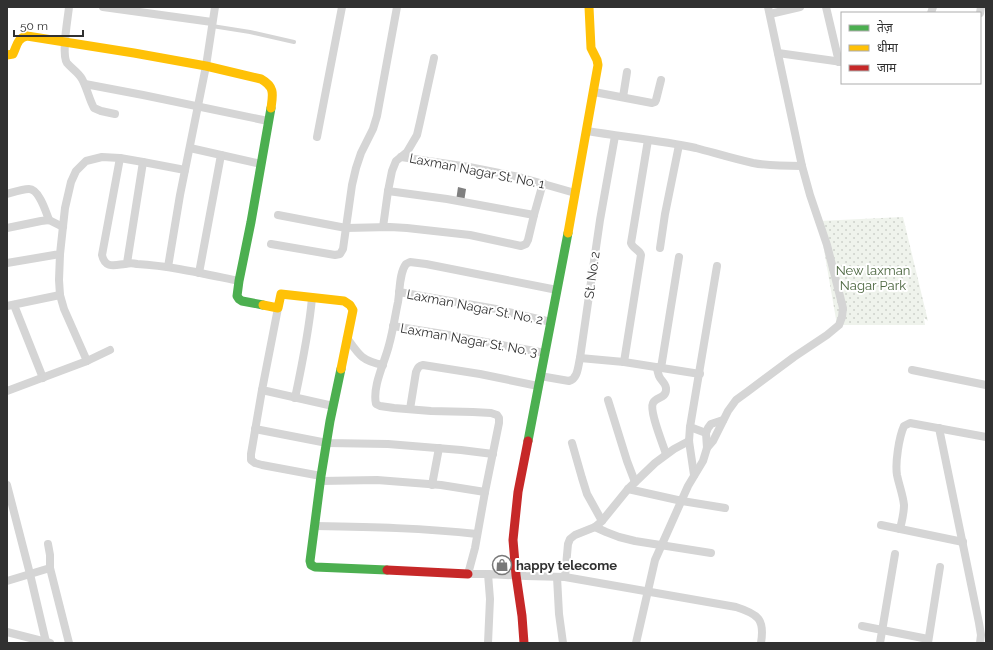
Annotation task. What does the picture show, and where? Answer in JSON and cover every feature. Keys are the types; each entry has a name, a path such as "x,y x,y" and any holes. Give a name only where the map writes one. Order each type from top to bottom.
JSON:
{"street":[{"path":"69,7 64,55 66,62 79,74 85,84 94,108 115,114"},
{"path":"103,7 212,24"},
{"path":"168,267 185,170 206,66 215,7"},
{"path":"317,137 342,7"},
{"path":"271,244 335,255 340,254 343,249 352,185 361,154 373,129 377,116 397,7"},
{"path":"524,643 513,540 518,492 587,131 598,65 591,48 589,7"},
{"path":"636,643 655,560 688,486 703,461 708,448 728,410 736,400 746,392 827,335 839,325 842,317 843,308 827,245 802,166 769,11 800,7"},
{"path":"778,53 840,62 826,7"},
{"path":"7,55 13,54 22,36 27,36 206,66 268,82 273,94 237,296 242,301 278,308"},
{"path":"383,227 392,171 396,161 402,157 417,135 434,58"},
{"path":"623,98 627,72"},
{"path":"594,92 652,103 656,100 661,80"},
{"path":"85,84 268,120"},
{"path":"587,131 696,148 753,163 777,166 802,166"},
{"name":"St. No. 2","path":"540,376 572,381 576,375 580,358 600,220 615,136"},
{"path":"624,362 641,255 631,243 648,140"},
{"path":"660,248 665,214 679,145"},
{"path":"190,148 261,164"},
{"path":"199,273 221,155"},
{"path":"87,361 64,309 60,295 59,280 65,208 71,182 76,171 86,161 102,157 120,158 185,170"},
{"name":"Laxman Nagar St. No. 1","path":"402,157 468,167 519,177 575,192"},
{"path":"120,158 102,255 103,260 107,264 112,265 127,263 168,267 239,281"},
{"path":"127,263 143,162"},
{"path":"278,215 346,228 407,228 470,235 521,246 526,244 528,240 543,183"},
{"path":"7,194 28,189 34,190 38,194 49,220"},
{"path":"388,191 447,199 534,215"},
{"path":"7,228 49,220 63,227"},
{"path":"7,263 60,254"},
{"path":"666,454 652,408 655,400 663,396 666,389 658,374 679,257"},
{"path":"468,574 478,534 499,418 497,415 473,412 430,411 394,408 376,404 375,400 378,380 390,344 403,268 410,262 426,264 557,290"},
{"path":"694,475 690,427 717,266"},
{"name":"Laxman Nagar St. No. 2","path":"399,292 496,309 551,322"},
{"path":"485,492 377,480 350,481 321,479 255,463 251,460 250,454 281,294 344,301 350,305 353,310 333,406 321,479 310,561 311,565 315,567 561,577 648,591 736,607 749,611 761,622 761,643"},
{"path":"43,378 11,305 60,295"},
{"path":"295,398 309,330 312,298"},
{"name":"Laxman Nagar St. No. 3","path":"393,326 451,335 545,354"},
{"path":"347,338 364,358 373,363 383,365"},
{"path":"7,391 87,361 110,350"},
{"path":"580,358 624,362 700,374"},
{"path":"410,409 416,372 418,368 423,365 480,374 538,386"},
{"path":"912,370 986,385"},
{"path":"262,390 333,406"},
{"path":"608,400 627,462 635,482"},
{"path":"708,448 706,433 708,428 711,424 723,420"},
{"path":"900,529 904,505 896,464 903,429 907,424 910,423 986,437"},
{"path":"690,427 706,433"},
{"path":"940,428 980,623 980,643"},
{"path":"255,429 327,443 388,444 493,454"},
{"path":"563,643 559,614 561,577 570,539 574,535 598,524 628,488 655,463 666,454 690,441"},
{"path":"572,443 587,494 598,524 619,537 711,553"},
{"path":"432,485 439,448"},
{"path":"7,485 48,642 24,640 7,632"},
{"path":"628,488 725,508"},
{"path":"881,525 963,542"},
{"path":"315,526 405,528 478,534"},
{"path":"48,544 50,568 69,643"},
{"path":"880,643 895,554"},
{"path":"862,626 928,641 940,567"},
{"path":"7,581 50,568"},
{"path":"488,574 490,599 488,643"}],"lane":[{"path":"212,24 294,42"}],"green space":[{"name":"New laxman Nagar Park","path":"903,217 928,321 924,318 925,325 837,325 819,221"}],"building":[{"path":"458,187 466,189 464,202 456,201"},
{"name":"happy telecome","path":"498,561 507,562 506,570 498,568"}],"traffic: fast":[{"path":"263,305 242,301 237,296 271,108"},
{"path":"528,441 568,233"},
{"path":"341,369 330,421 321,476 310,561 311,565 315,567 387,570"}],"traffic: slow":[{"path":"568,233 598,65 591,48 589,7"},
{"path":"7,55 13,54 19,40 27,36 206,66 261,79 266,82 272,91 271,108"},
{"path":"263,305 278,308 281,294 344,301 350,305 353,310 341,369"}],"traffic: jam":[{"path":"524,643 513,540 518,492 528,441"},
{"path":"387,570 468,574"}],"place":[{"name":"happy telecome","path":"502,565"}]}
